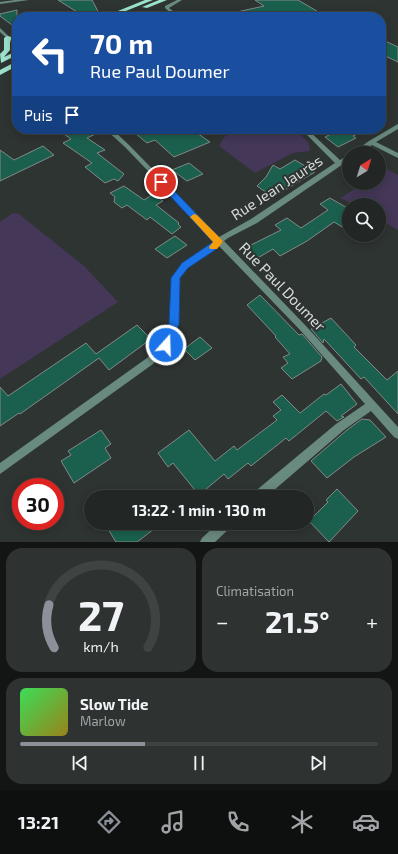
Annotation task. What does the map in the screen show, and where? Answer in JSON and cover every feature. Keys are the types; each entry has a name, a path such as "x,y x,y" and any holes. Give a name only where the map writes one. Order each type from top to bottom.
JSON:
{"main road":[{"path":"119,12 150,0"},
{"path":"134,12 164,0"},
{"path":"0,58 7,50 8,38 12,39"},
{"path":"0,62 12,56"},
{"path":"0,68 12,62"},
{"path":"0,74 12,66"},
{"path":"0,74 12,70"}],"street":[{"path":"0,3 27,0"},
{"path":"173,12 168,7 180,0"},
{"path":"0,29 12,42"},
{"path":"386,133 398,126"},
{"name":"Rue Paul Doumer","path":"114,134 127,146 303,328 398,434"},
{"path":"309,134 339,163"},
{"path":"365,146 384,134"},
{"path":"371,142 398,156"},
{"name":"Rue Jean Jaurès","path":"0,469 150,361 166,345 174,324 176,278 185,265 212,248 225,236 254,221 318,179 342,161"},
{"path":"265,490 340,426 372,405"},
{"path":"206,542 219,530"}],"shaded area":[{"path":"230,134 300,134 309,143 310,151 293,153 255,173 219,146 224,137"},
{"path":"386,169 398,175 398,230 386,223 386,198 341,198 353,190 386,190"},
{"path":"13,213 19,214 84,266 118,302 0,379 0,222"}],"building":[{"path":"58,0 92,0 98,12 77,12"},
{"path":"255,0 298,0 318,12 237,12 264,6"},
{"path":"17,10 17,12 12,12 12,25 0,16 0,14"},
{"path":"386,41 398,47 398,62 386,56"},
{"path":"64,134 96,134 87,138 105,150 97,153 124,174 118,181 114,179 105,183 85,167 92,163 63,143 71,139"},
{"path":"136,134 198,134 210,142 174,157 155,140 147,143"},
{"path":"331,134 357,134 353,136 356,138 338,147 325,137"},
{"path":"43,146 54,155 0,181 0,150 14,160"},
{"path":"295,160 315,172 273,197 257,186 266,177 273,165 280,169"},
{"path":"189,163 203,174 187,181 172,170"},
{"path":"124,186 144,200 153,194 163,201 156,205 179,223 178,224 181,227 172,234 150,217 147,220 127,205 122,208 114,202 115,197 110,193"},
{"path":"330,198 342,205 342,227 334,222 307,241 280,256 273,249 256,259 245,248 281,230 275,225 287,218 301,228 328,210 320,204"},
{"path":"175,236 187,245 167,258 155,249"},
{"path":"260,295 299,335 302,334 322,357 321,361 292,379 281,368 288,363 283,357 290,354 275,337 276,336 247,305"},
{"path":"331,318 356,345 354,347 387,380 398,371 398,414 364,377 361,379 324,339 323,343 311,329"},
{"path":"137,325 151,339 109,370 99,358 20,414 19,413 0,426 0,387 8,396 86,343 96,354"},
{"path":"200,337 212,348 195,360 184,349"},
{"path":"341,384 357,404 341,416 344,417 337,421 326,411 289,441 286,438 251,466 248,463 228,479 224,474 205,490 195,490 173,463 168,467 158,453 189,430 215,461 234,446 237,450 277,420 273,416 281,410 273,402 282,395 300,413 324,394 326,395"},
{"path":"362,419 370,420 386,437 354,457 327,478 311,461"},
{"path":"101,430 111,444 105,448 111,458 74,483 61,461 71,455 68,451"},
{"path":"337,489 358,511 329,542 314,526 314,516 328,502 326,500"},
{"path":"109,530 153,530 137,542 116,542"}],"slow traffic":[{"path":"194,217 219,242 214,247"}],"route":[{"path":"161,182 219,242 185,265 176,278 174,324 166,345"}]}
